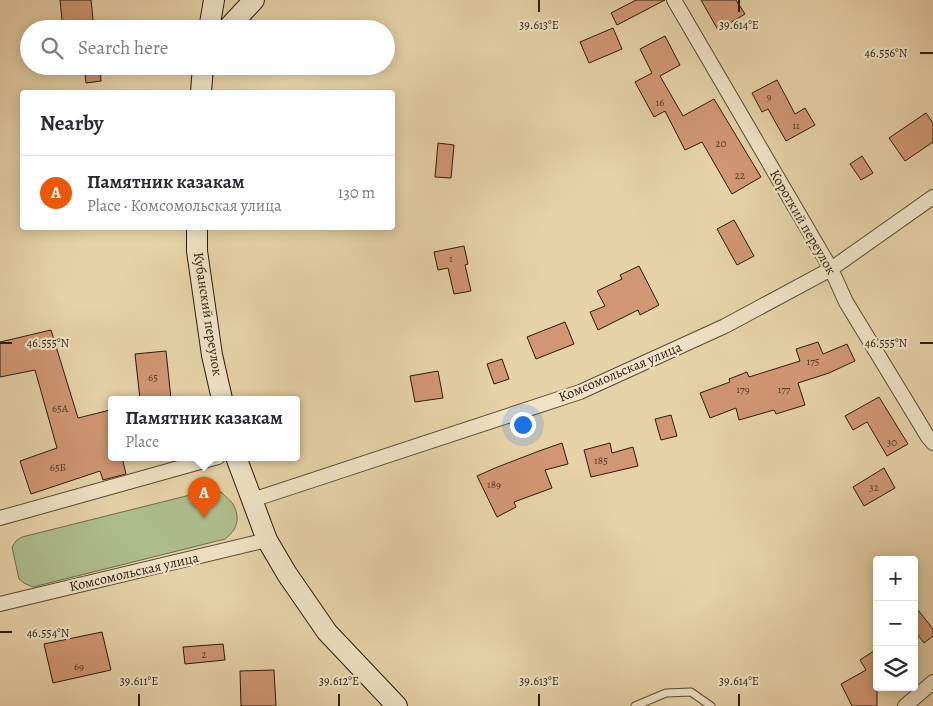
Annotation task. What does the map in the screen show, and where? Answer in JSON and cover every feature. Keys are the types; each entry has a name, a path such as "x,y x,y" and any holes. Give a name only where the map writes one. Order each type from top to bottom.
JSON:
{"street":[{"path":"211,20 214,0"},
{"path":"235,20 254,0"},
{"name":"Короткий переулок","path":"674,0 831,269 846,302 933,443"},
{"path":"201,90 202,75"},
{"name":"Комсомольская улица","path":"252,500 580,392 725,326 831,269 933,198"},
{"name":"Кубанский переулок","path":"197,230 197,251 212,355 221,396"},
{"path":"0,518 204,461"},
{"path":"237,461 267,540 287,574 327,632 397,706"},
{"name":"Комсомольская улица","path":"0,604 267,540"},
{"path":"905,706 933,682"}],"lane":[{"path":"635,706 666,693 691,692 711,706"}],"green space":[{"path":"206,491 221,492 232,502 237,514 235,528 225,539 33,587 19,579 12,547 22,537"}],"building":[{"path":"60,0 91,0 93,20 62,20"},
{"path":"636,0 665,0 617,25 611,13"},
{"path":"701,0 736,0 745,14 718,30"},
{"path":"613,28 622,49 589,63 580,42"},
{"path":"665,36 680,65 660,76 683,116 714,99 761,177 732,194 702,142 685,150 665,111 654,117 635,82 652,73 640,49"},
{"path":"85,75 101,75 101,81 86,83"},
{"path":"777,80 795,114 805,108 815,125 786,141 768,109 762,112 752,93"},
{"path":"926,113 933,123 933,142 905,161 889,138"},
{"path":"438,143 454,145 451,178 435,177"},
{"path":"862,156 873,173 861,180 850,164"},
{"path":"734,220 754,256 737,265 717,229"},
{"path":"464,246 468,264 465,265 471,291 454,294 448,268 438,270 434,252"},
{"path":"639,266 659,305 640,315 638,310 598,330 590,312 605,306 597,291 622,279 620,275"},
{"path":"565,322 574,344 536,359 527,337"},
{"path":"51,330 78,418 108,410 108,461 123,461 126,474 103,480 100,471 31,494 20,461 57,448 35,370 0,377 0,342"},
{"path":"818,342 823,354 847,344 855,361 829,373 798,383 805,405 776,414 774,410 739,420 736,408 710,418 700,393 730,382 729,379 747,372 749,377 800,361 796,349"},
{"path":"166,351 171,396 140,396 135,354"},
{"path":"502,359 509,379 494,384 487,364"},
{"path":"438,371 443,398 415,402 410,376"},
{"path":"879,397 908,444 887,456 867,422 853,430 845,416"},
{"path":"671,415 677,436 661,440 655,419"},
{"path":"562,443 568,464 545,470 552,488 514,502 516,507 497,517 477,476"},
{"path":"610,443 612,453 633,447 638,466 591,477 584,450"},
{"path":"884,468 895,488 864,506 853,487"},
{"path":"918,610 933,629 933,636 924,643 918,635"},
{"path":"102,632 111,670 53,683 44,644"},
{"path":"223,644 225,660 185,664 183,647"},
{"path":"873,652 873,691 877,691 877,706 852,706 841,684 866,670 860,660"},
{"path":"274,670 276,706 241,706 240,671"}],"place":[{"name":"Памятник казакам","path":"204,518"}]}
